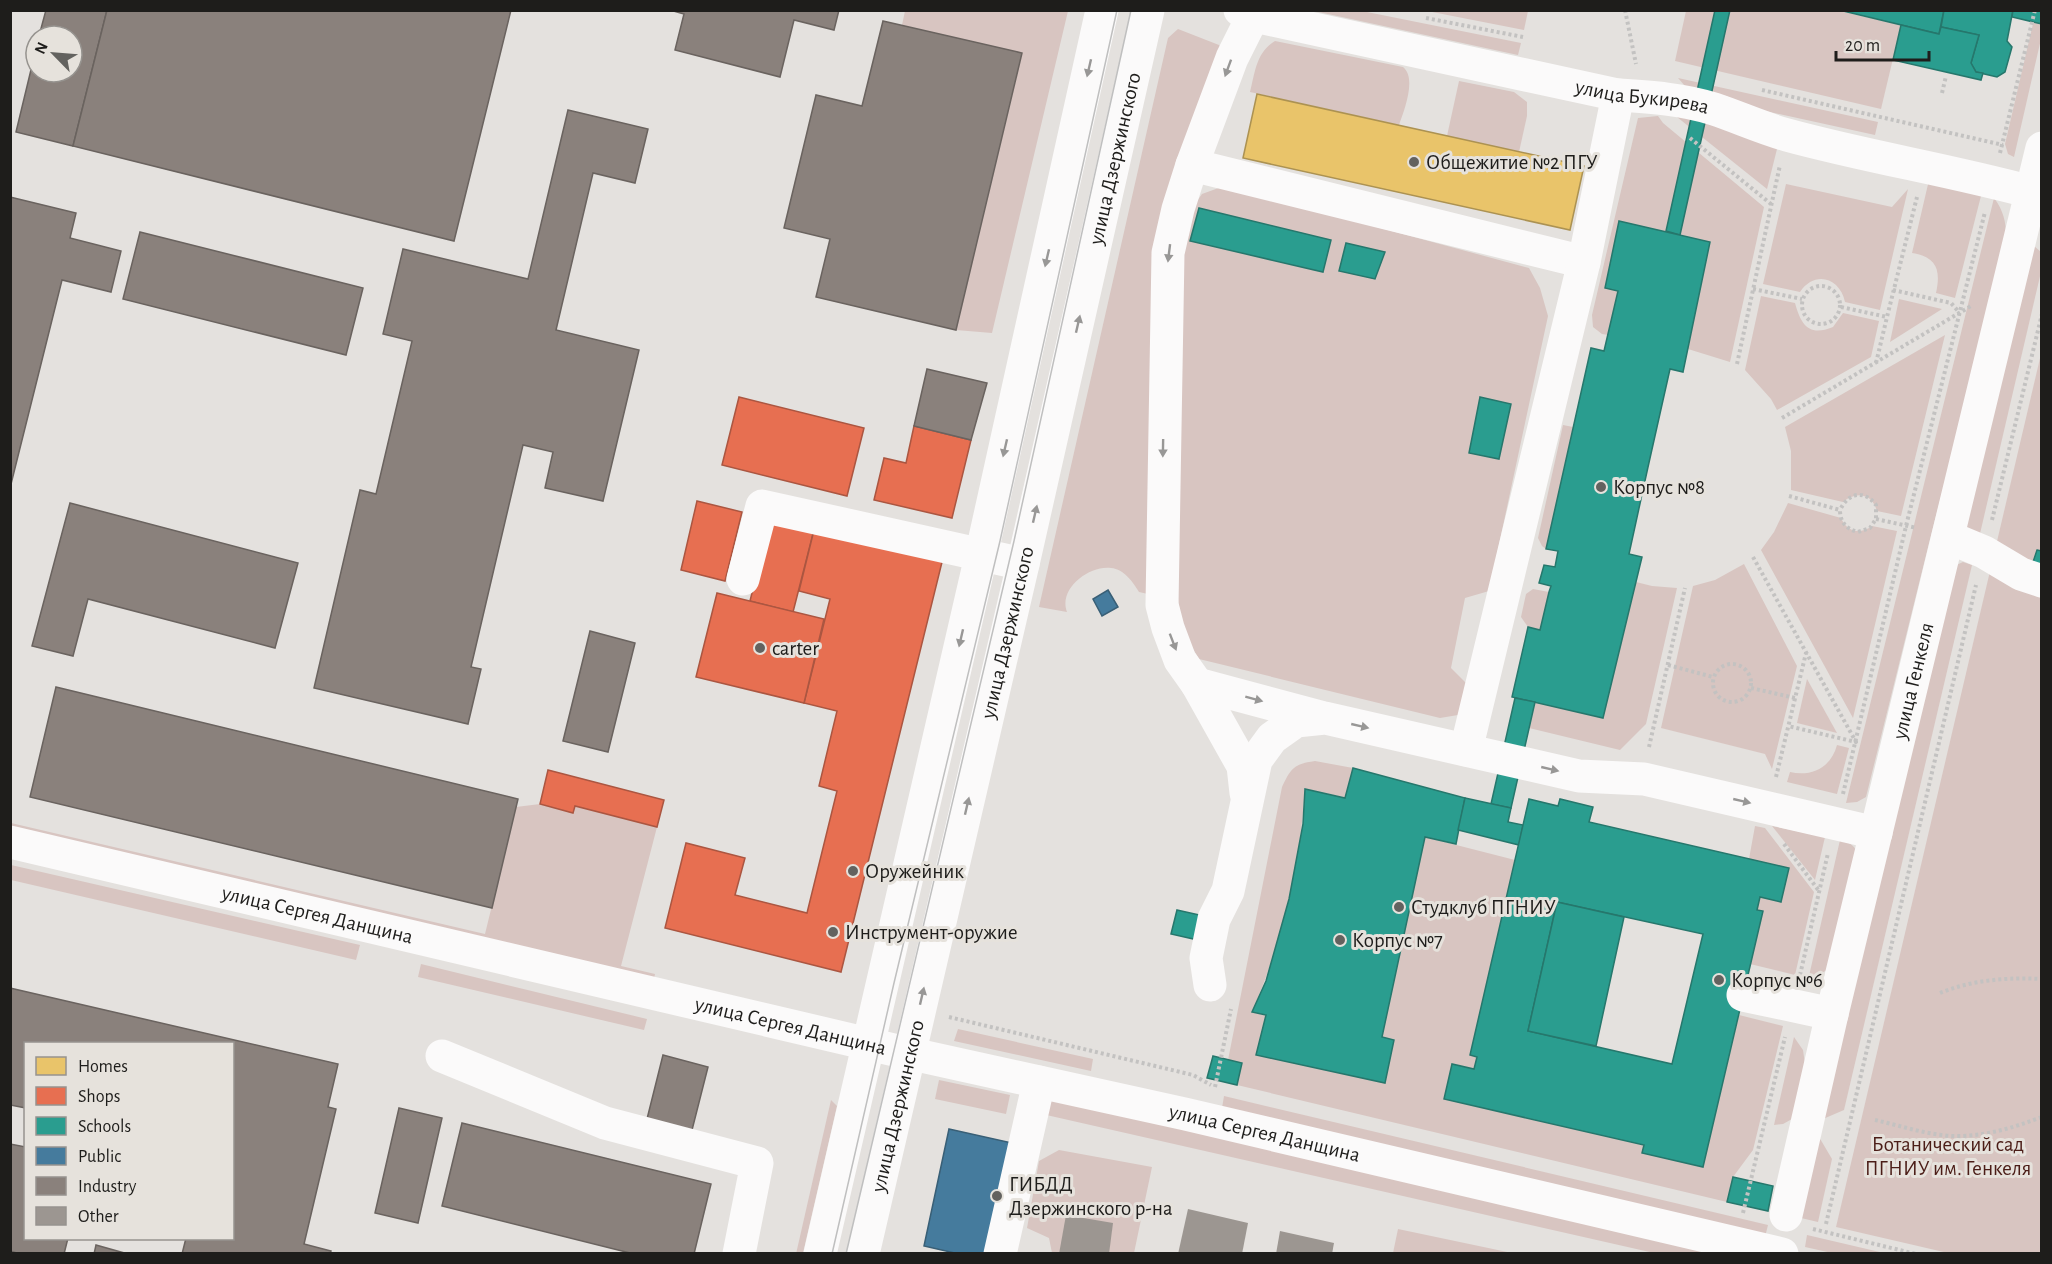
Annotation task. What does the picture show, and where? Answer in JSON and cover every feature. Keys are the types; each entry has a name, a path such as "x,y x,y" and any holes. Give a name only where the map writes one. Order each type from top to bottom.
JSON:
{"main road":[{"name":"улица Дзержинского","path":"820,1254 981,556 1102,10"},
{"name":"улица Дзержинского","path":"863,1254 1023,564 1148,10"},
{"path":"1247,801 1243,766 1197,684 1180,660 1162,605 1168,253 1178,209 1192,165 1250,12"},
{"name":"улица Букирева","path":"1250,12 1618,95 1666,98 1713,109 1786,135 2037,193"},
{"path":"1466,750 1584,262 1618,95"},
{"name":"улица Генкеля","path":"1786,1215 1832,1014 2007,290 2037,193 2042,147"},
{"path":"1192,165 1584,262"},
{"path":"744,579 762,506 1023,564"},
{"path":"1948,537 1984,552 2021,574 2042,581"},
{"path":"1197,684 1325,718 1579,776 1644,779 1876,832"},
{"path":"1210,989 1206,958 1214,919 1228,891 1256,760 1272,738 1296,721 1325,718"},
{"name":"улица Сергея Данщина","path":"10,842 909,1053 1220,1122 1782,1254"},
{"path":"1743,995 1832,1014"},
{"path":"442,1056 605,1124 757,1163 739,1254"},
{"path":"1000,1254 1039,1082"}],"path":[{"path":"1835,824 1958,312 2035,10"},
{"path":"1425,17 1522,37"},
{"path":"1942,93 1946,76"},
{"path":"1753,88 2002,145"},
{"path":"1737,364 1786,135"},
{"path":"1876,363 1924,166"},
{"path":"1823,286 1831,288 1837,294 1841,307 1835,318 1821,325 1812,322 1806,316 1802,299 1814,288 1823,286"},
{"path":"1753,289 1802,299"},
{"path":"1893,290 1951,303 1958,312"},
{"path":"1782,418 1958,312 2007,290"},
{"path":"1841,307 1887,317"},
{"path":"1826,1224 2042,314"},
{"path":"1853,495 1866,496 1876,505 1876,519 1870,528 1858,532 1846,527 1840,510 1844,502 1853,495"},
{"path":"1789,496 1840,510"},
{"path":"1876,519 1906,526"},
{"path":"1753,557 1856,742"},
{"path":"1648,752 1685,588"},
{"path":"1769,807 1806,653"},
{"path":"1668,665 1713,678"},
{"path":"1725,665 1742,666 1748,672 1751,688 1740,701 1723,700 1716,694 1713,678 1717,670 1725,665"},
{"path":"1751,688 1795,698"},
{"path":"1788,726 1856,742"},
{"path":"1940,993 1954,987 2010,978 2042,979"},
{"path":"1210,989 1215,1087"},
{"path":"1875,1120 1938,1134 1960,1136 2010,1129 2042,1117"},
{"path":"1744,1206 1751,1181"}],"green space":[{"path":"905,11 1068,11 992,333 956,330 1022,54 902,25"},
{"path":"1314,11 1362,11 1521,43 1518,55"},
{"path":"1427,11 1528,11 1524,30"},
{"path":"1686,11 1839,11 1901,25 1881,109 1675,61"},
{"path":"2036,11 2041,11 2041,39 2014,157 2008,154 2005,144"},
{"path":"1178,29 1219,45 1226,54 1185,153 1148,594 1139,592 1124,573 1116,569 1102,568 1085,575 1071,587 1065,603 1067,612 1039,607 1168,38"},
{"path":"1275,41 1403,67 1407,72 1409,86 1399,125 1250,92 1260,57"},
{"path":"1678,78 1878,122 1875,135 1756,109 1726,96 1685,86"},
{"path":"1459,81 1514,92 1527,102 1527,116 1519,152 1447,136"},
{"path":"1672,113 1778,145 1767,189"},
{"path":"1658,116 1663,123 1764,207 1730,362 1688,349 1710,242 1619,221 1605,287 1618,291 1608,335 1602,334 1593,327 1592,315 1638,118"},
{"path":"1929,180 1982,192 1955,298 1936,293 1938,278 1932,261 1912,253"},
{"path":"1786,184 1892,207 1908,189 1880,310 1845,302 1838,287 1826,280 1813,281 1800,292 1763,284"},
{"path":"1224,186 1529,268 1540,288 1548,316 1489,591 1465,598 1451,668 1469,686 1458,715 1440,718 1199,659 1183,632 1176,586 1178,284 1190,211 1202,194"},
{"path":"1994,198 2005,224 2005,252 1866,797 1857,802 1846,803"},
{"path":"2034,246 2041,252 2041,272 1979,538 1965,530"},
{"path":"1761,296 1795,303 1803,323 1812,330 1825,330 1833,327 1843,313 1879,321 1871,357 1777,410 1771,399 1745,370"},
{"path":"1899,299 1942,309 1890,342"},
{"path":"1945,335 1901,516 1877,511 1871,500 1863,496 1853,496 1843,502 1791,490 1791,451 1785,427"},
{"name":"Ботанический сад ПГНИУ им. Генкеля","path":"2041,354 2041,1253 1948,1253 1836,1227"},
{"path":"1563,425 1573,427 1546,549 1538,538"},
{"path":"1788,503 1841,518 1854,531 1863,531 1872,526 1897,531 1853,718 1761,550 1774,532"},
{"path":"1963,562 1972,565 1844,1110 1823,1119 1954,566"},
{"path":"1744,564 1797,666 1772,769 1765,754 1661,728 1693,586 1715,580"},
{"path":"1636,582 1677,588 1646,724 1620,750 1529,728 1535,702 1603,717"},
{"path":"1533,589 1549,592 1540,630 1528,627 1521,617 1526,594"},
{"path":"1807,679 1837,733 1797,723"},
{"path":"1837,745 1849,748 1837,794 1787,782 1790,772 1813,772 1825,765"},
{"path":"1315,761 1353,768 1348,798 1305,789 1299,846 1288,903 1272,959 1252,1012 1266,1015 1256,1055 1385,1082 1394,1040 1382,1037 1425,837 1515,860 1470,1055 1477,1057 1474,1069 1452,1064 1444,1099 1644,1145 1703,1167 1739,1015 1783,1026 1753,1150 1733,1177 1727,1202 1237,1085 1242,1063 1228,1060 1282,787 1294,768"},
{"path":"540,804 573,813 575,806 657,827 621,966 655,974 653,984 11,834 11,823 485,934 516,807"},
{"path":"1755,826 1765,828 1814,892 1795,975 1750,964 1762,911 1757,910 1760,897 1781,902 1749,859"},
{"path":"1772,826 1825,837 1815,880"},
{"path":"1840,840 1851,844 1857,853 1829,969 1818,975 1809,976"},
{"path":"11,865 360,945 356,960 11,880"},
{"path":"421,964 647,1019 644,1030 418,977"},
{"path":"958,1029 1093,1059 1091,1071 954,1041"},
{"path":"1794,1037 1803,1050 1805,1064 1792,1119 1783,1124 1774,1125"},
{"path":"939,1080 1010,1095 1006,1114 935,1099"},
{"path":"1047,1095 1730,1253 1654,1253 1042,1114"},
{"path":"1224,1096 1768,1225 1765,1237 1222,1108"},
{"path":"831,1100 837,1106 803,1253 796,1254"},
{"path":"1819,1137 1832,1159 1818,1222 1801,1218"},
{"path":"1059,1150 1152,1167 1134,1253 1052,1253 1049,1238 1027,1228 1039,1161"},
{"path":"1398,1229 1512,1253 1393,1253"},
{"path":"1807,1235 1884,1253 1832,1253 1805,1247"}],"building: Homes":[{"name":"Общежитие №2 ПГУ","path":"1257,94 1584,166 1570,230 1243,158"}],"building: Shops":[{"path":"739,397 864,428 847,496 722,465"},
{"path":"914,426 971,440 952,518 874,500 884,458 906,463"},
{"path":"697,501 742,512 725,581 681,570"},
{"path":"771,516 815,526 793,612 750,601"},
{"path":"815,526 943,558 841,972 665,928 686,843 745,858 735,895 807,913 837,791 819,786 837,711 804,703 830,599 799,591"},
{"name":"carter","path":"717,593 824,619 804,703 696,677"},
{"path":"548,770 664,800 657,827 575,806 573,813 540,804"}],"building: Schools":[{"path":"1715,10 1730,10 1680,235 1666,231"},
{"path":"1839,10 1944,10 1939,34"},
{"path":"1944,10 2013,10 2007,41 2012,47 2005,72 1997,77 1976,72 1971,63 1979,35 1941,27"},
{"path":"2013,10 2042,10 2042,24 2012,17"},
{"path":"1901,25 1939,34 1941,27 1979,35 1971,63 1976,72 1983,73 1981,80 1893,60"},
{"path":"1199,208 1331,240 1323,272 1190,241"},
{"name":"Корпус №8","path":"1619,221 1710,242 1683,372 1670,369 1629,554 1642,557 1603,718 1512,697 1528,627 1540,630 1551,586 1539,583 1544,565 1555,567 1558,551 1546,549 1591,348 1604,351 1618,291 1605,288"},
{"path":"1346,243 1385,252 1375,279 1339,271"},
{"path":"1480,397 1511,404 1499,459 1469,453"},
{"path":"2037,550 2042,551 2042,567 2032,565"},
{"path":"1515,698 1535,702 1511,808 1491,804"},
{"name":"Корпус №7","path":"1353,768 1465,798 1456,844 1425,837 1382,1037 1394,1040 1385,1083 1256,1055 1266,1015 1252,1012 1266,981 1289,899 1303,824 1305,789 1345,798"},
{"path":"1465,798 1511,808 1508,822 1523,825 1519,845 1458,830"},
{"name":"Корпус №6","path":"1529,799 1558,806 1560,799 1593,807 1589,822 1789,868 1781,902 1760,897 1757,910 1763,911 1703,1167 1642,1153 1644,1145 1444,1099 1452,1064 1474,1069 1477,1057 1470,1055","holes":["1557,902 1703,934 1672,1064 1528,1031"]},
{"path":"1557,902 1624,917 1596,1046 1528,1031"},
{"path":"1177,910 1204,916 1198,940 1171,934"},
{"path":"1213,1056 1242,1063 1237,1085 1207,1078"},
{"path":"1733,1177 1773,1186 1768,1211 1727,1202"}],"building: Public":[{"path":"1108,590 1118,607 1102,616 1093,599"},
{"path":"949,1129 1012,1143 988,1254 959,1254 924,1246"}],"building: Industry":[{"path":"46,10 107,10 73,146 16,132 28,84 84,84 84,24 42,24"},
{"path":"107,10 511,10 454,241 73,146"},
{"path":"670,10 839,10 834,30 794,20 780,77 675,50 684,14"},
{"path":"883,21 1022,53 956,330 816,297 830,239 784,228 816,95 862,106"},
{"path":"568,110 648,129 635,183 593,173 556,330 639,350 603,501 545,488 553,452 523,445 471,667 481,669 468,724 314,688 360,490 376,494 412,341 383,334 403,249 528,279"},
{"path":"10,197 76,213 70,238 121,251 111,292 62,280 10,488"},
{"path":"140,232 363,288 346,355 123,299"},
{"path":"927,369 987,383 971,440 914,426"},
{"path":"70,503 298,563 275,648 88,599 73,656 32,646"},
{"path":"590,631 635,643 608,752 563,741"},
{"path":"56,687 518,799 492,908 30,797"},
{"path":"10,988 338,1064 328,1107 336,1109 304,1244 331,1251 330,1254 182,1254 186,1240 234,1240 234,1042 24,1042 24,1108 10,1105"},
{"path":"663,1055 708,1067 692,1130 647,1119"},
{"path":"399,1108 442,1118 418,1223 375,1213"},
{"path":"462,1123 711,1184 694,1254 634,1254 442,1206"},
{"path":"10,1144 24,1147 24,1240 68,1240 64,1254 20,1254 10,1251"},
{"path":"96,1245 128,1254 94,1254"}],"building: Other":[{"path":"1188,1209 1248,1223 1242,1254 1178,1254"},
{"path":"1066,1215 1113,1223 1109,1254 1059,1254"},
{"path":"1280,1231 1334,1243 1332,1254 1276,1254"}],"tram line":[{"path":"832,1254 894,983 1000,541 1117,10"},
{"path":"846,1254 1014,541 1131,10"}],"place":[{"name":"Общежитие №2 ПГУ","path":"1414,162"},
{"name":"Корпус №8","path":"1601,487"},
{"name":"carter","path":"760,648"},
{"name":"Оружейник","path":"853,871"},
{"name":"Студклуб ПГНИУ","path":"1399,907"},
{"name":"Инструмент-оружие","path":"833,932"},
{"name":"Корпус №7","path":"1340,940"},
{"name":"Корпус №6","path":"1719,980"},
{"name":"ГИБДД Дзержинского р-на","path":"997,1196"}]}
